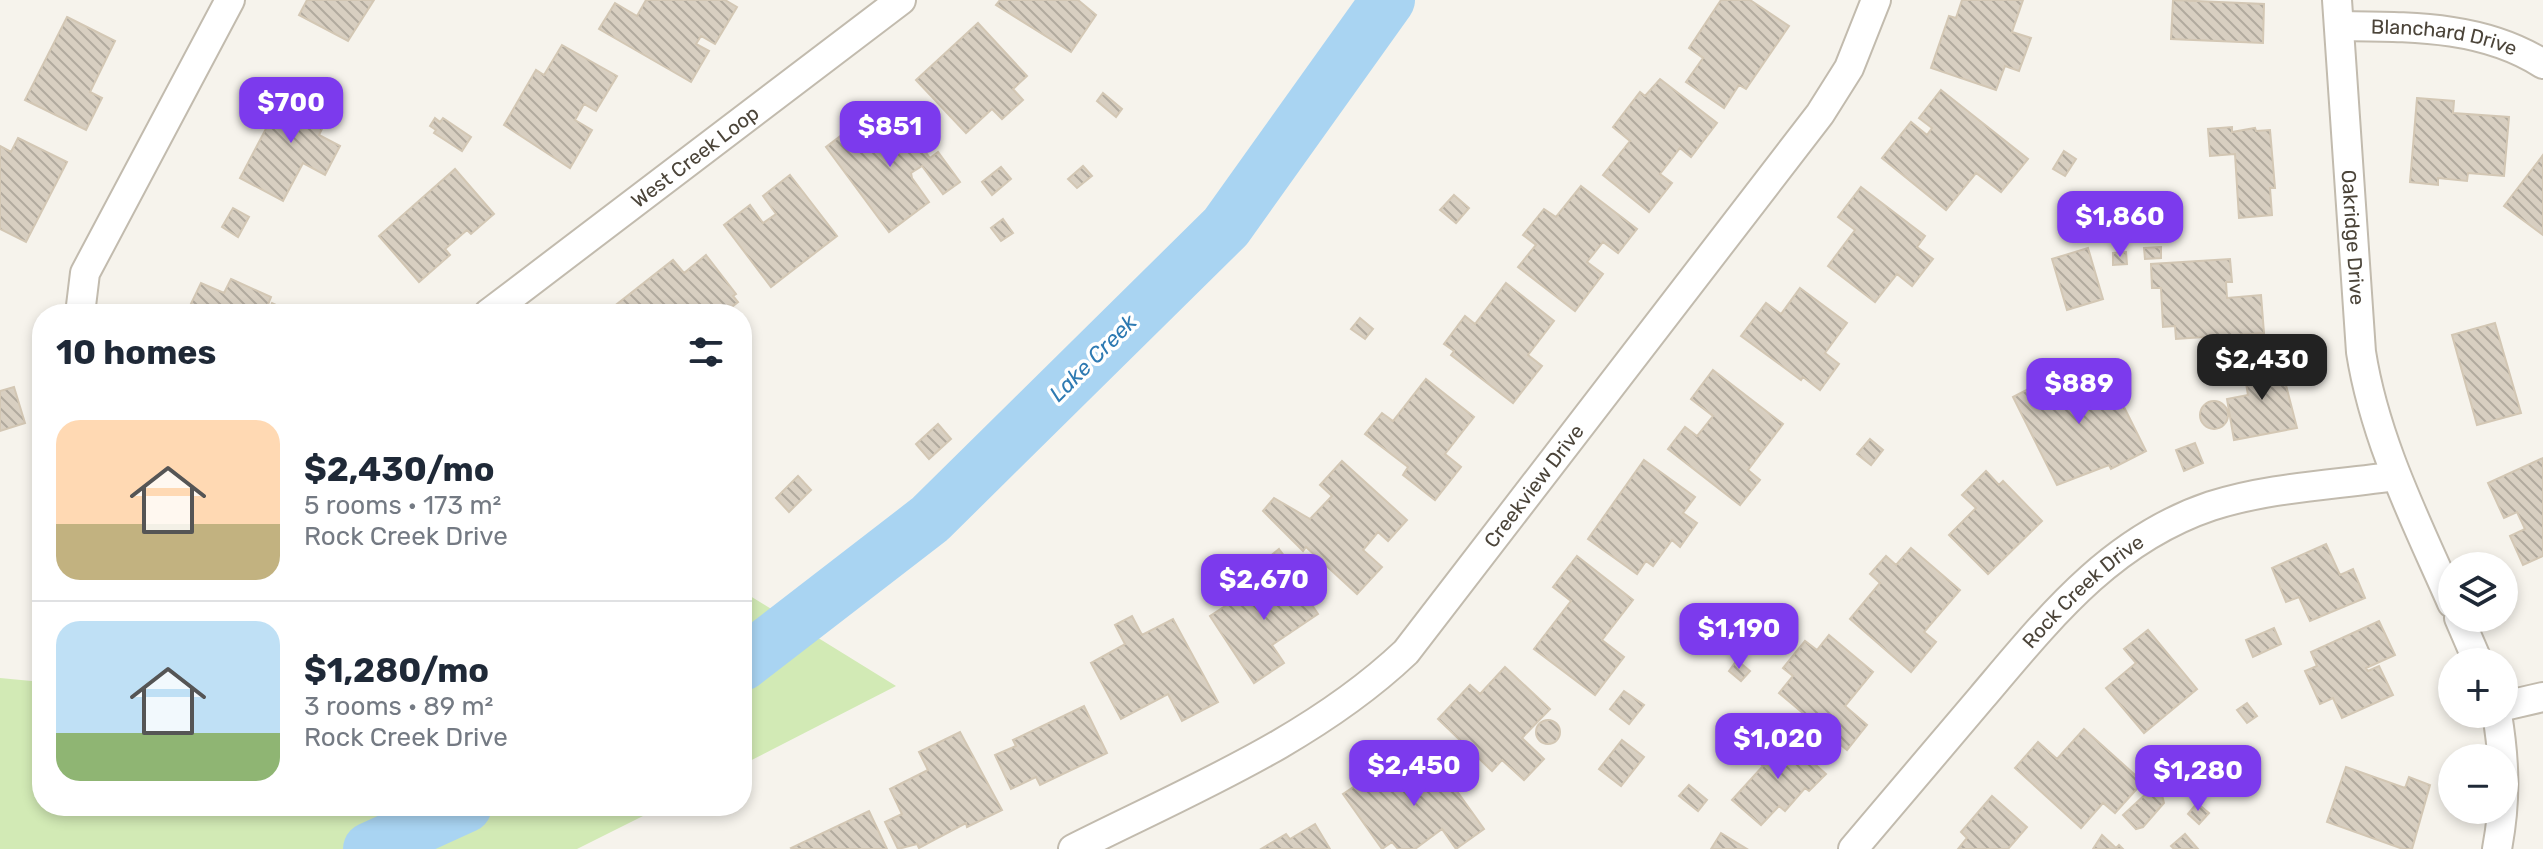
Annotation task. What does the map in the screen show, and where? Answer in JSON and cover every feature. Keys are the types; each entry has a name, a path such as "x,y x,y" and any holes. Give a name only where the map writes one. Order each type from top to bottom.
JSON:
{"street":[{"path":"81,304 85,273 230,0"},
{"name":"West Creek Loop","path":"501,304 901,0"},
{"name":"Creekview Drive","path":"1073,849 1293,738 1364,690 1406,652 1820,114 1849,68 1876,0"},
{"name":"Blanchard Drive","path":"2338,13 2408,27 2469,34 2520,49 2543,64"},
{"name":"Oakridge Drive","path":"2338,13 2361,352 2369,401 2396,476 2438,571"},
{"name":"Rock Creek Drive","path":"1853,849 2055,611 2094,572 2137,539 2212,506 2250,497 2396,476"},
{"path":"2518,703 2543,697"},
{"path":"2497,849 2505,806 2506,768 2499,728"}],"green space":[{"path":"752,597 896,686 752,760"},
{"path":"0,678 32,681 32,816 643,816 577,849 0,849"}],"building":[{"path":"307,0 374,0 348,41 299,15"},
{"path":"646,0 725,0 737,7 715,44 701,36 696,44 709,51 691,82 599,29 615,3 637,16"},
{"path":"1000,0 1078,0 1096,15 1071,52 996,5"},
{"path":"1721,0 1750,0 1789,26 1746,89 1739,85 1724,108 1686,82 1703,58 1689,48"},
{"path":"1962,0 2023,0 2012,32 2031,38 2019,71 2005,66 1996,90 1931,68 1949,16 1956,18"},
{"path":"2173,0 2264,4 2263,43 2171,39"},
{"path":"67,17 115,41 90,92 102,98 86,130 25,100"},
{"path":"978,23 1027,76 1013,89 1023,100 1002,119 992,109 966,133 916,80"},
{"path":"562,45 617,76 596,111 584,104 575,120 592,130 570,168 504,125 536,70 544,75"},
{"path":"1660,79 1717,123 1691,157 1680,148 1660,174 1672,183 1649,212 1603,175 1630,141 1613,127 1640,92 1645,96"},
{"path":"288,87 331,110 319,135 340,146 325,175 303,163 283,201 240,178"},
{"path":"1941,90 2028,159 2001,192 1976,173 1946,210 1882,158 1911,122 1927,135 1932,128 1919,118"},
{"path":"1103,93 1122,109 1116,117 1097,101"},
{"path":"2417,98 2454,101 2453,113 2509,117 2504,176 2468,173 2467,181 2438,178 2438,185 2410,182"},
{"path":"895,110 930,158 938,152 960,182 943,194 922,166 911,173 929,202 889,232 826,147 851,128 858,137"},
{"path":"435,118 440,122 443,118 471,137 462,151 434,133 436,130 430,126"},
{"path":"2232,127 2232,132 2255,128 2256,131 2270,130 2275,188 2270,188 2272,215 2239,218 2235,154 2210,156 2208,129"},
{"path":"18,138 67,162 26,242 0,229 0,146 11,152"},
{"path":"2064,151 2076,159 2065,176 2053,169"},
{"path":"2543,155 2543,235 2504,206"},
{"path":"1083,166 1092,176 1077,188 1068,179"},
{"path":"1001,167 1011,179 992,195 982,182"},
{"path":"455,169 494,214 471,234 467,230 445,249 450,255 419,282 379,236"},
{"path":"790,175 837,236 771,287 724,225 750,205 763,223 776,214 763,196"},
{"path":"1581,186 1637,229 1618,253 1603,242 1587,262 1603,274 1575,311 1518,267 1536,245 1523,235 1544,209 1556,217"},
{"path":"1861,187 1925,236 1917,247 1933,259 1912,286 1897,274 1875,302 1828,266 1855,230 1838,217"},
{"path":"1454,195 1469,208 1456,223 1440,210"},
{"path":"233,208 249,217 238,237 222,227"},
{"path":"1003,219 1013,233 1001,241 991,228"},
{"path":"2132,223 2133,239 2114,240 2113,224"},
{"path":"2161,247 2161,258 2145,259 2144,248"},
{"path":"2088,248 2103,299 2067,310 2052,259"},
{"path":"2126,252 2127,264 2113,265 2113,253"},
{"path":"706,255 736,294 733,296 738,302 617,304 673,260 684,273"},
{"path":"2230,259 2232,282 2226,282 2227,298 2261,295 2264,333 2176,339 2175,326 2163,327 2161,288 2152,288 2151,264"},
{"path":"231,279 271,297 268,304 191,304 201,283 224,293"},
{"path":"1506,283 1554,321 1528,355 1542,366 1513,403 1451,355 1454,351 1444,344 1465,316 1475,324"},
{"path":"1800,288 1847,323 1825,353 1839,364 1820,390 1803,377 1801,380 1741,336 1766,303 1781,314"},
{"path":"1360,318 1373,329 1365,339 1351,329"},
{"path":"2495,323 2521,413 2477,425 2452,335"},
{"path":"2279,358 2297,428 2234,440 2227,399 2248,395 2243,365"},
{"path":"1713,370 1783,424 1748,470 1760,480 1740,505 1668,449 1685,427 1697,436 1713,416 1691,399"},
{"path":"2107,373 2146,451 2111,469 2109,465 2057,485 2013,397 2054,376 2058,384 2074,377 2080,387"},
{"path":"1426,379 1474,417 1445,454 1461,467 1435,500 1403,475 1408,467 1365,434 1382,413 1393,421"},
{"path":"14,387 25,423 0,431 0,391"},
{"path":"2214,401 2224,405 2228,415 2224,425 2214,429 2204,425 2200,415 2204,405"},
{"path":"938,424 951,439 929,459 916,444"},
{"path":"1870,439 1883,450 1871,465 1857,454"},
{"path":"2195,443 2203,463 2184,471 2176,450"},
{"path":"2543,458 2543,556 2523,565 2510,536 2525,529 2517,512 2504,518 2488,483"},
{"path":"1644,460 1695,497 1683,513 1697,523 1680,547 1672,540 1653,566 1646,561 1637,574 1588,539"},
{"path":"1342,461 1407,520 1388,541 1378,532 1363,550 1382,567 1357,594 1306,547 1303,551 1263,511 1274,498 1310,519 1332,496 1320,485"},
{"path":"1986,471 1999,485 2003,481 2042,521 1988,574 1949,535 1976,508 1962,495"},
{"path":"798,476 811,490 789,512 776,498"},
{"path":"2326,544 2340,575 2353,569 2365,598 2310,621 2299,597 2286,602 2272,568"},
{"path":"1911,548 1960,590 1924,632 1936,642 1911,672 1850,619 1880,583 1870,574 1886,556 1896,565"},
{"path":"1279,549 1288,561 1277,569 1269,557"},
{"path":"1577,556 1633,600 1602,640 1624,657 1595,695 1534,649 1571,601 1553,587"},
{"path":"1286,566 1318,614 1272,645 1284,663 1254,683 1210,616"},
{"path":"1132,616 1142,635 1173,619 1218,702 1182,721 1168,694 1121,719 1091,663 1125,644 1115,625"},
{"path":"2379,621 2395,655 2366,668 2368,671 2379,666 2393,695 2342,718 2333,698 2320,704 2305,671 2317,666 2311,652"},
{"path":"2274,628 2281,644 2253,657 2246,640"},
{"path":"2148,630 2197,689 2144,733 2106,688 2136,663 2124,649"},
{"path":"1829,635 1873,672 1845,706 1867,725 1847,750 1779,693 1793,676 1783,668 1805,641 1817,650"},
{"path":"1737,660 1750,671 1741,681 1729,671"},
{"path":"1505,667 1550,709 1522,738 1544,759 1524,780 1502,760 1492,771 1438,719 1470,685 1480,694"},
{"path":"1624,691 1644,705 1629,724 1610,709"},
{"path":"2247,703 2257,716 2247,723 2237,710"},
{"path":"1084,706 1107,753 1040,785 1036,777 1011,789 995,755 1016,746 1013,740"},
{"path":"1548,720 1557,723 1560,732 1557,741 1548,744 1539,741 1536,732 1539,723"},
{"path":"2084,729 2143,782 2115,813 2103,803 2081,828 2015,768 2038,742 2057,759"},
{"path":"960,732 1002,810 967,827 966,823 919,848 917,844 898,849 885,822 902,814 890,789 928,770 919,752"},
{"path":"1772,738 1783,748 1789,741 1826,774 1809,791 1805,788 1785,811 1779,806 1761,825 1732,800 1763,766 1754,758"},
{"path":"1622,740 1644,757 1621,786 1599,769"},
{"path":"1429,752 1484,829 1456,849 1442,829 1415,849 1398,849 1392,842 1382,849 1343,794 1367,778 1375,790"},
{"path":"2231,759 2245,772 2228,790 2214,777"},
{"path":"2346,767 2405,788 2409,777 2430,785 2412,849 2403,849 2327,822"},
{"path":"1689,785 1707,800 1698,811 1679,796"},
{"path":"2149,791 2161,791 2164,803 2143,827 2136,829 2123,815"},
{"path":"1992,796 2027,827 2008,849 1958,849 1967,838 1961,832"},
{"path":"2197,803 2209,813 2199,824 2188,814"},
{"path":"869,811 887,849 791,848"},
{"path":"1315,824 1330,849 1261,849 1286,834 1290,839"},
{"path":"1721,833 1747,849 1711,849"},
{"path":"2185,834 2198,849 2174,849 2171,846"},
{"path":"2102,835 2116,848 2119,845 2123,849 2093,849"}],"waterway":[{"name":"Lake Creek","path":"752,656 930,519 1226,227 1388,0"},
{"name":"Lake Creek","path":"370,849 443,816"}]}
